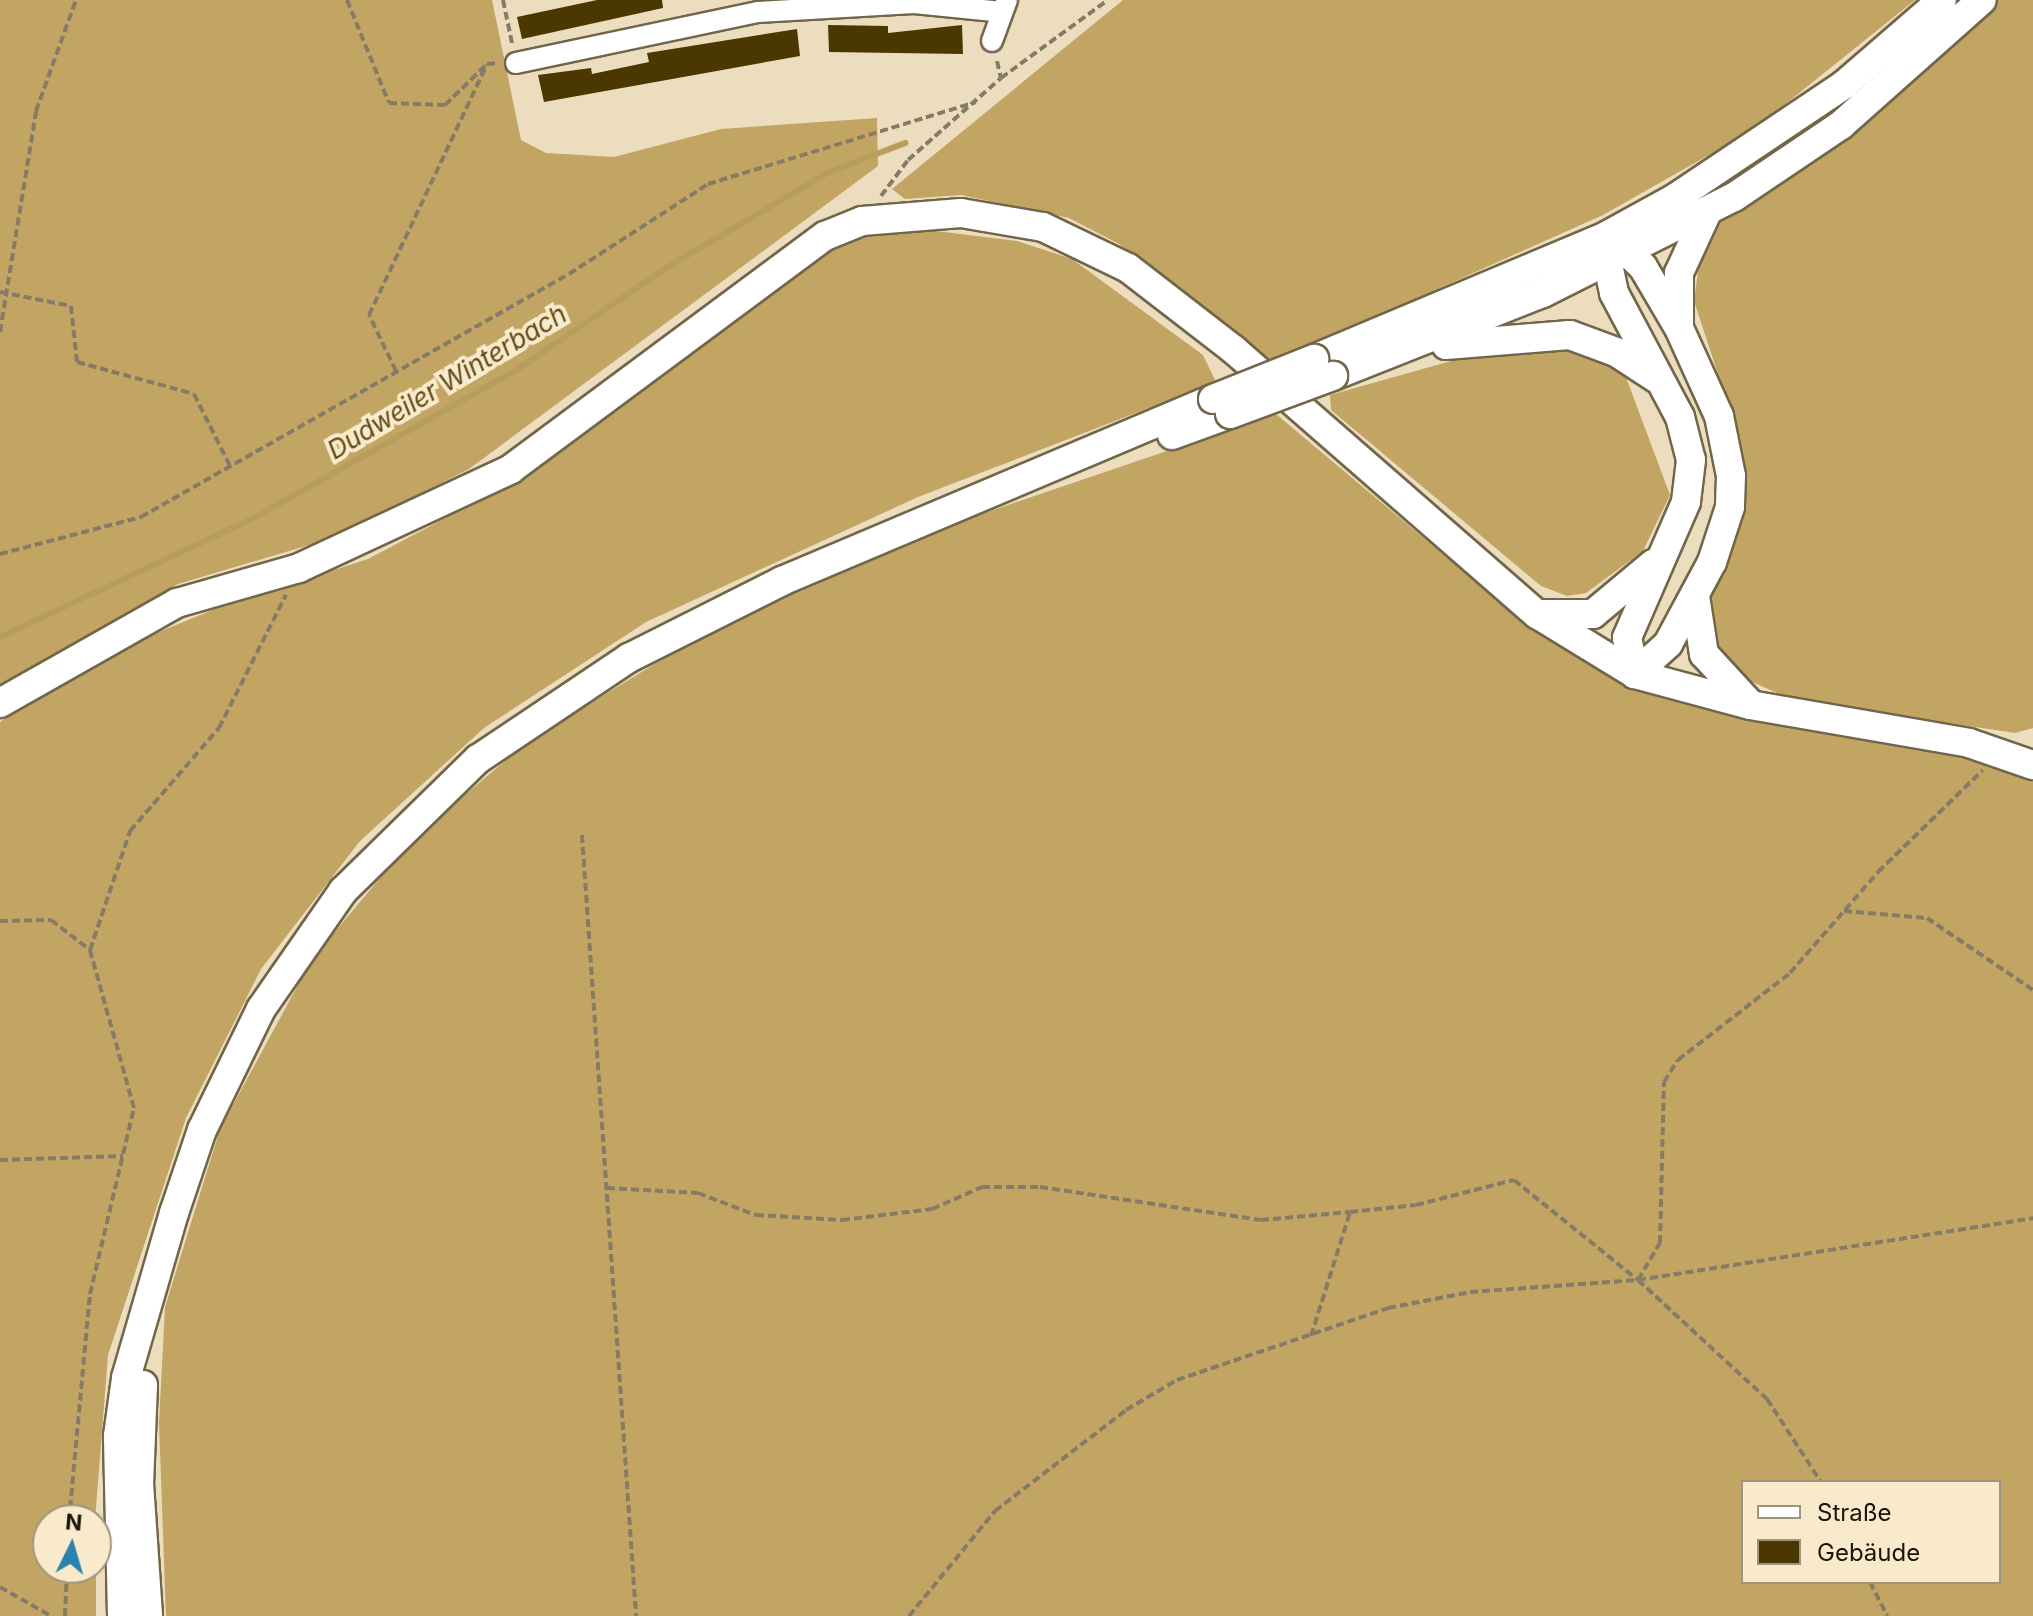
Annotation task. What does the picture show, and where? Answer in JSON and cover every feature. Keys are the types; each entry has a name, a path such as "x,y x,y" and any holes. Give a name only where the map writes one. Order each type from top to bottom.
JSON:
{"main road":[{"path":"1375,361 1613,251 1784,129 1942,0"},
{"path":"122,1616 118,1436 149,1304 202,1130 261,1009 343,891 406,825 524,723 629,658 915,525 1324,367 1707,211 1841,125 1982,0"},
{"path":"1679,328 1679,273 1707,211"},
{"path":"0,703 177,603 299,568 511,469 789,259 862,221 916,213 1005,217 1082,243 1128,268 1245,359 1537,614 1635,674 1750,705 1992,750 2033,765"},
{"path":"1613,251 1679,328 1719,416 1731,476 1724,536 1668,644 1635,674"},
{"path":"1613,251 1691,460 1686,502 1627,638 1635,674"},
{"path":"1324,367 1375,361 1466,341 1570,335 1616,352 1664,385"},
{"path":"1537,614 1605,609 1664,551"},
{"path":"1695,595 1704,654 1750,705"},
{"path":"148,1616 139,1483 149,1304"}],"street":[{"path":"516,63 758,12 914,3 1005,6 992,41"}],"path":[{"path":"0,332 9,295 36,111 76,0"},
{"path":"347,0 389,103 445,105 487,64 369,315 396,371"},
{"path":"503,0 516,63"},
{"path":"862,221 908,160 976,102 1108,0"},
{"path":"0,554 141,517 569,274 708,184 976,102"},
{"path":"0,292 71,306 77,362 194,394 231,468"},
{"path":"70,1504 90,1294 134,1108 90,950 130,831 219,728 299,568"},
{"path":"1638,1280 1660,1243 1664,1082 1678,1060 1790,973 1844,911 1977,784 1992,750"},
{"path":"582,835 636,1616"},
{"path":"1844,911 1927,918 2033,990"},
{"path":"0,921 51,920 90,950"},
{"path":"0,1160 123,1156"},
{"path":"607,1188 698,1193 756,1215 842,1220 932,1209 982,1187 1040,1187 1261,1220 1416,1205 1514,1180 1638,1280 1767,1399 1820,1480"},
{"path":"1311,1336 1350,1212"},
{"path":"909,1616 995,1511 1126,1410 1177,1380 1388,1308 1470,1292 1638,1280 2033,1218"},
{"path":"65,1616 66,1584"},
{"path":"1871,1584 1887,1616"},
{"path":"0,1587 51,1616"}],"shaded area":[{"path":"0,0 492,0 521,140 546,153 614,157 721,129 877,118 878,166 469,469 336,537 178,584 0,688"},
{"path":"1123,0 1915,0 1753,130 1603,215 1274,362 1119,244 1069,218 961,195 905,199 892,189"},
{"path":"1992,0 2033,0 2033,728 2015,733 1791,699 1734,674 1709,637 1708,589 1739,524 1742,447 1694,301 1702,243 1720,221"},
{"path":"912,228 1017,241 1072,259 1203,355 1216,382 918,497 646,622 484,728 360,841 261,969 186,1118 108,1355 96,1504 32,1504 32,1584 96,1584 96,1616 0,1616 0,722 86,662 222,606 368,559 470,505 541,462 840,241"},
{"path":"1576,346 1624,372 1670,495 1643,551 1586,593 1567,596 1541,586 1331,410 1330,395 1469,356"},
{"path":"1276,414 1538,634 1611,673 1961,752 2033,776 2033,1616 166,1616 159,1423 165,1307 220,1129 312,959 412,840 526,743 718,625 902,541"}],"building":[{"path":"597,0 662,0 663,8 522,39 517,17"},
{"path":"828,25 888,26 888,33 962,25 963,54 829,52"},
{"path":"797,29 800,56 544,102 538,75 591,68 592,74 649,62 647,53"}],"waterway":[{"name":"Dudweiler Winterbach","path":"0,637 252,519 515,371 666,268 827,173 905,143"}]}
